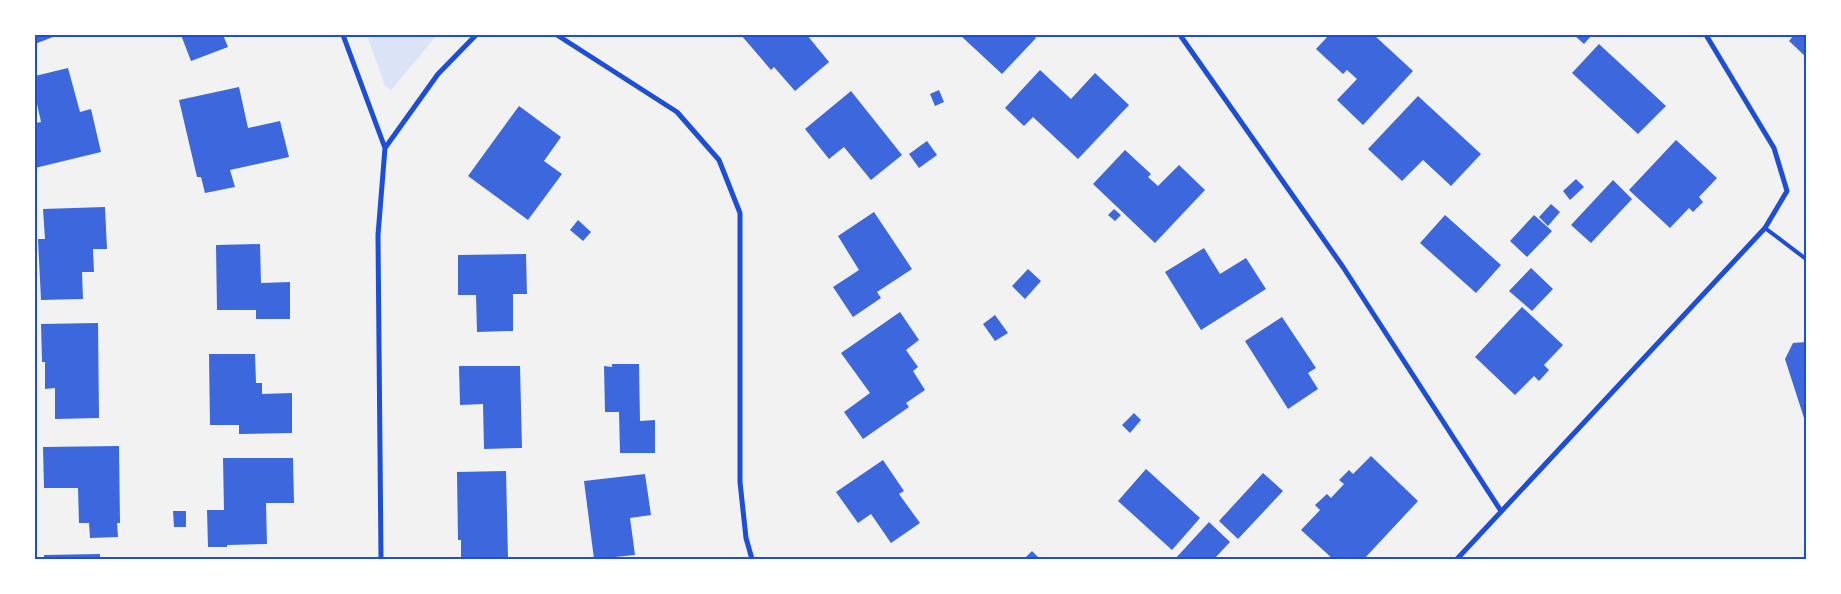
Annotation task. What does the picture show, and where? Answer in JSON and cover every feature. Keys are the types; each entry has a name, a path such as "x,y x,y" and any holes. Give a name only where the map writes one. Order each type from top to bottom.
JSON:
{"street":[{"path":"343,35 385,148 378,235 381,559"},
{"path":"385,148 438,74 476,35"},
{"path":"557,35 677,112 719,160 740,213 740,482 746,538 752,559"},
{"path":"1180,35 1343,267 1501,511"},
{"path":"1457,559 1765,228 1788,191 1774,148 1706,35"}],"lane":[{"path":"1765,228 1806,259"}],"shaded area":[{"path":"367,35 437,35 391,90 385,86"}],"building":[{"path":"35,35 52,35 53,37 35,44"},
{"path":"181,35 223,35 228,47 191,61"},
{"path":"741,35 807,35 829,62 795,91 774,67 771,70"},
{"path":"960,35 1033,35 1036,38 1002,74"},
{"path":"1329,35 1374,35 1413,71 1363,125 1337,100 1357,79 1347,70 1343,74 1316,49"},
{"path":"1574,35 1592,35 1584,44"},
{"path":"1794,35 1806,35 1806,57 1789,41"},
{"path":"1599,44 1666,106 1638,134 1572,73"},
{"path":"68,68 80,112 91,109 101,152 35,168 35,123 41,122 35,95 35,76"},
{"path":"1040,70 1071,99 1095,73 1129,105 1078,159 1033,117 1024,126 1005,108"},
{"path":"239,87 248,128 280,121 289,157 230,170 235,187 205,193 201,177 197,177 179,100"},
{"path":"939,90 944,102 935,106 930,94"},
{"path":"851,91 902,155 871,180 844,147 829,159 805,129"},
{"path":"1418,96 1481,154 1451,186 1423,160 1402,181 1368,149"},
{"path":"519,106 561,137 544,161 562,174 528,220 468,176"},
{"path":"1676,140 1717,178 1699,197 1703,202 1693,212 1689,208 1670,228 1629,190"},
{"path":"927,141 937,155 919,168 909,154"},
{"path":"1125,150 1151,174 1148,177 1158,186 1179,165 1205,190 1155,243 1093,184"},
{"path":"1576,179 1584,187 1570,200 1563,191"},
{"path":"1613,180 1632,199 1591,243 1571,225"},
{"path":"1551,204 1560,212 1548,226 1539,217"},
{"path":"105,207 107,249 93,249 94,272 82,272 83,299 41,300 38,239 45,239 43,209"},
{"path":"1114,209 1121,215 1115,221 1108,215"},
{"path":"874,212 912,269 877,292 881,298 853,317 833,287 859,270 838,236"},
{"path":"1445,215 1501,265 1476,293 1420,243"},
{"path":"1534,215 1552,231 1527,257 1510,241"},
{"path":"578,220 591,232 583,241 570,230"},
{"path":"260,244 261,283 290,282 290,319 256,319 256,310 217,310 216,245"},
{"path":"1204,248 1220,274 1246,258 1266,289 1201,330 1165,272"},
{"path":"526,254 527,294 513,294 513,331 477,332 476,295 458,295 458,255"},
{"path":"1531,268 1553,289 1532,311 1509,291"},
{"path":"1028,269 1041,281 1025,299 1012,286"},
{"path":"1522,307 1563,345 1544,365 1549,370 1539,381 1534,376 1515,395 1475,357"},
{"path":"900,312 919,340 906,350 918,367 913,371 925,390 906,403 909,407 863,439 844,412 870,393 841,353"},
{"path":"995,315 1008,333 995,341 983,324"},
{"path":"1282,317 1316,368 1308,373 1318,389 1288,409 1245,341"},
{"path":"98,323 99,418 55,419 55,388 45,389 45,362 42,362 41,324"},
{"path":"1806,342 1806,419 1804,418 1785,359 1793,343"},
{"path":"209,354 255,354 256,383 262,383 262,394 292,393 292,433 239,434 239,425 210,425"},
{"path":"612,364 639,364 640,421 655,420 655,453 620,453 619,412 605,412 604,366 612,367"},
{"path":"459,366 520,366 522,448 484,449 483,404 460,405"},
{"path":"1134,413 1141,420 1130,433 1122,425"},
{"path":"119,446 120,523 117,523 118,537 90,538 89,523 79,523 78,488 44,488 43,447"},
{"path":"1371,456 1418,501 1364,559 1333,559 1301,530 1320,510 1315,505 1327,494 1331,498 1344,484 1339,480 1349,470 1353,474"},
{"path":"223,458 293,458 294,503 266,503 267,544 208,547 207,510 224,510"},
{"path":"883,460 904,491 899,494 920,523 891,543 871,514 858,523 836,492"},
{"path":"1146,469 1200,518 1172,550 1118,501"},
{"path":"506,471 508,559 461,559 461,540 458,540 457,472"},
{"path":"1263,473 1283,491 1238,539 1219,521"},
{"path":"645,474 651,515 630,518 635,555 594,559 584,481"},
{"path":"173,511 186,511 186,527 174,527"},
{"path":"1209,522 1230,542 1214,559 1175,559"},
{"path":"1032,551 1040,559 1024,559"},
{"path":"100,554 100,559 44,559 44,555"}]}
